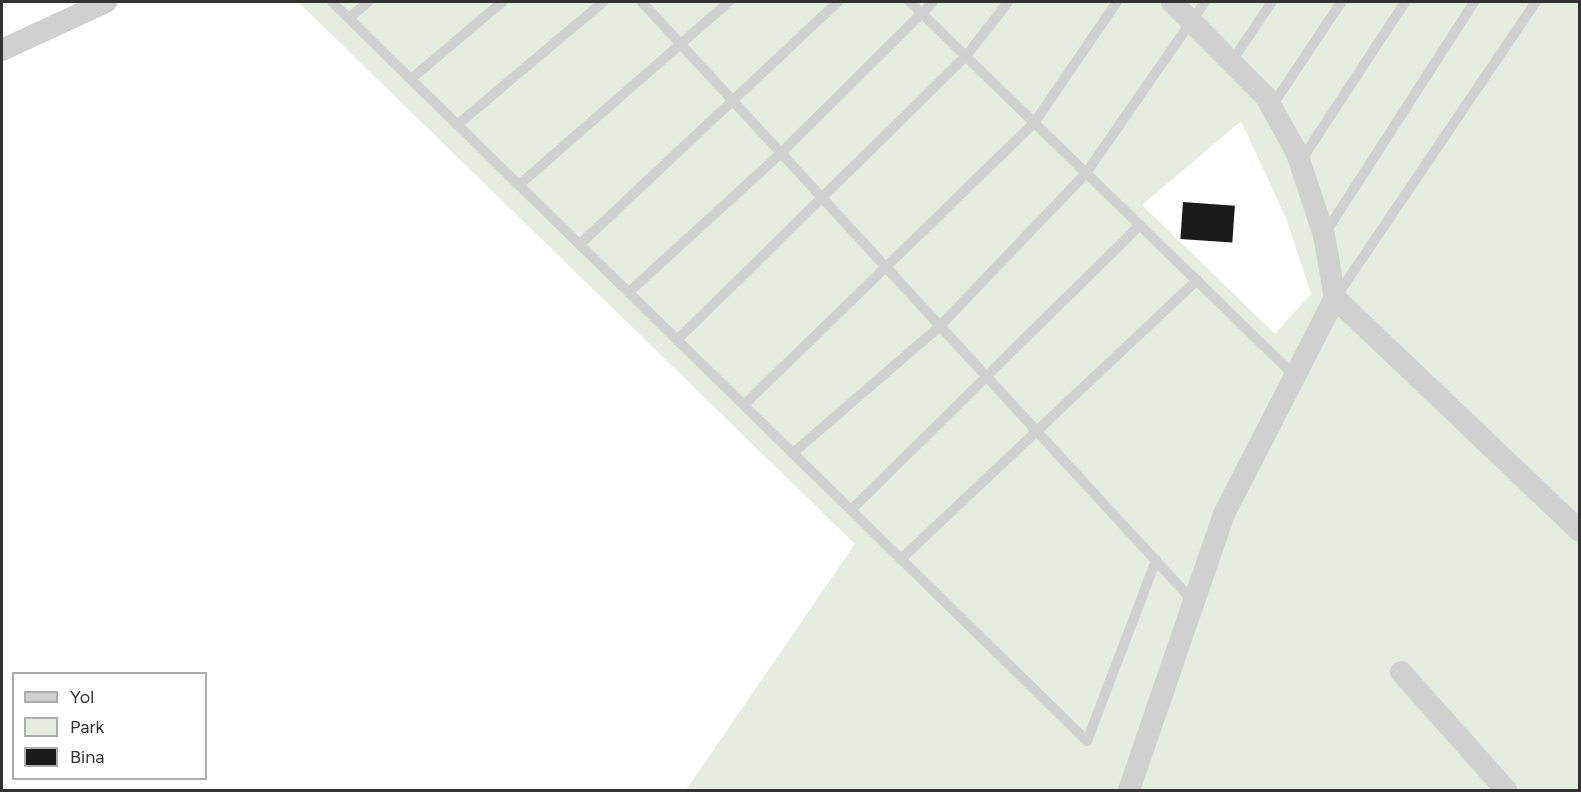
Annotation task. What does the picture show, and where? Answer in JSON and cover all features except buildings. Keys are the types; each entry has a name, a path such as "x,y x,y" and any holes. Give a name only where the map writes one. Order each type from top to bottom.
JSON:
{"street":[{"path":"2,50 106,2"},
{"path":"1172,2 1232,61 1272,107 1300,162 1324,235 1335,298 1580,531"},
{"path":"1129,790 1196,604 1224,514 1293,374 1335,298"},
{"path":"1401,672 1506,790"}],"lane":[{"path":"332,2 1087,741 1156,560"},
{"path":"349,18 368,2"},
{"path":"411,79 502,2"},
{"path":"457,125 603,2"},
{"path":"642,2 1196,604"},
{"path":"519,185 683,46 729,2"},
{"path":"580,244 735,102 838,2"},
{"path":"910,2 1293,374"},
{"path":"629,292 781,153 923,16 933,2"},
{"path":"677,340 821,195 966,56 1008,2"},
{"path":"744,405 1034,123 1117,2"},
{"path":"793,453 940,326 1086,173 1205,2"},
{"path":"1232,61 1272,2"},
{"path":"1272,107 1341,2"},
{"path":"1300,162 1405,2"},
{"path":"1324,235 1474,2"},
{"path":"1335,298 1536,2"},
{"path":"851,510 988,378 1140,225"},
{"path":"901,559 1197,280"}],"green space":[{"path":"298,2 1579,2 1579,790 686,790 855,544","holes":["1241,121 1286,218 1311,294 1275,334 1142,205"]}]}
